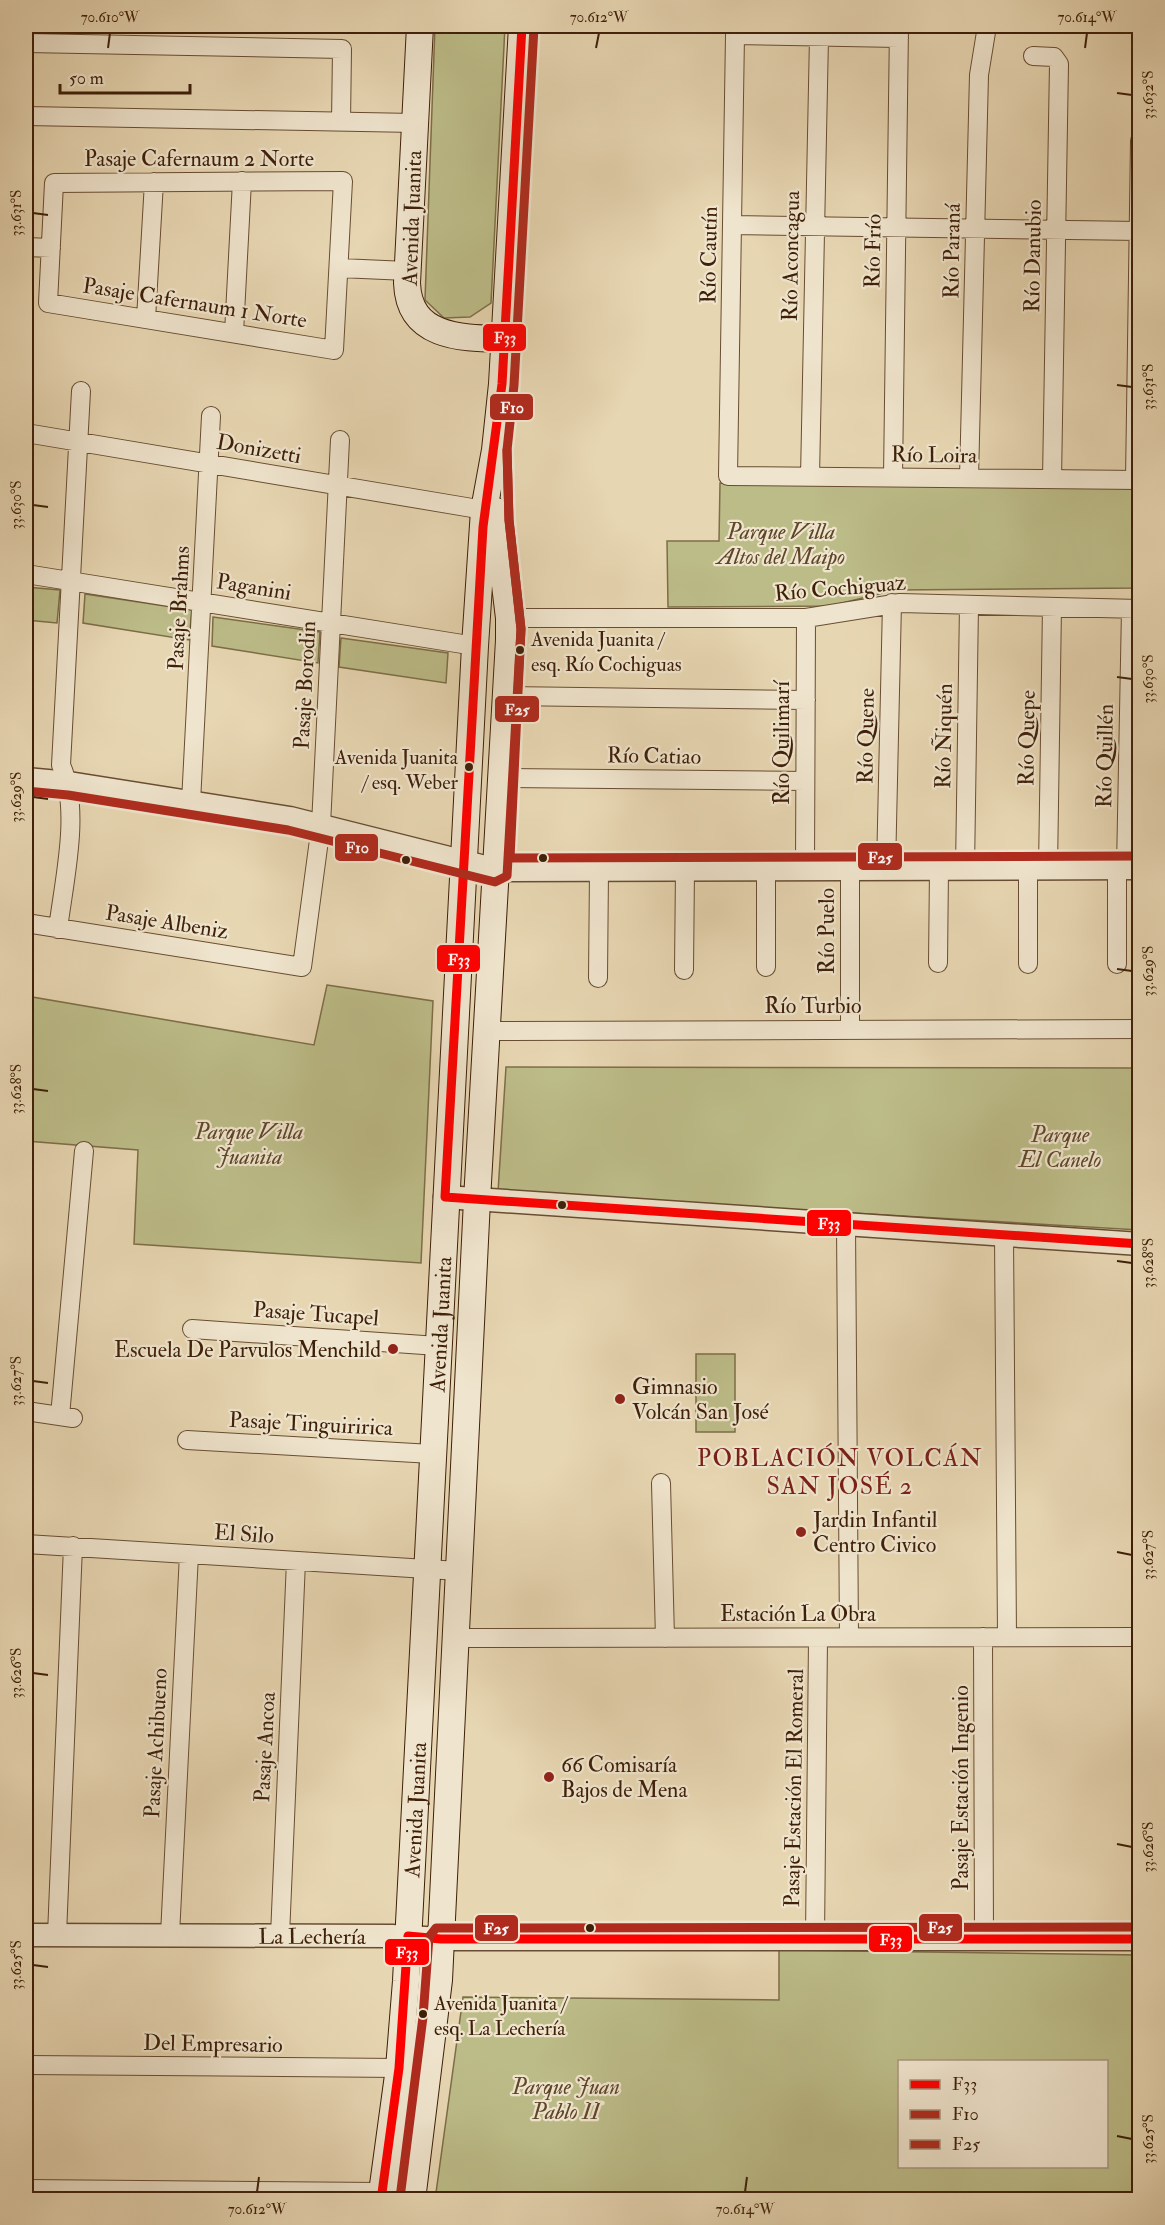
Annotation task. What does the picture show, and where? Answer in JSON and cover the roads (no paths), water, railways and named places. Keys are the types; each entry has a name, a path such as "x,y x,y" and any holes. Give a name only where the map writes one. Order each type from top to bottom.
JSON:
{"main road":[{"name":"Avenida Juanita","path":"420,26 408,271 409,300 418,315 431,328 458,337 505,339"},
{"name":"Avenida Juanita","path":"381,2196 399,2068 408,1936 475,646 484,510 495,450 505,339 522,26"},
{"name":"Avenida Juanita","path":"412,2199 435,2018 441,1939 477,1200 506,696 509,618 496,521 495,450"}],"street":[{"name":"Río Paraná","path":"969,478 979,75 987,26"},
{"path":"819,37 899,32"},
{"name":"Río Frío","path":"893,477 899,32"},
{"name":"Río Cautín","path":"728,476 735,35 819,37"},
{"name":"Río Aconcagua","path":"810,477 819,37"},
{"path":"26,43 342,49 341,122"},
{"name":"Río Danubio","path":"1033,56 1054,57 1059,61 1052,479"},
{"path":"26,116 415,123"},
{"path":"1137,480 1140,141"},
{"path":"234,333 242,181"},
{"name":"Pasaje Cafernaum 2 Norte","path":"51,248 54,183 343,181 340,268"},
{"path":"146,319 154,182"},
{"path":"732,225 1139,231"},
{"path":"26,247 51,248"},
{"name":"Pasaje Cafernaum 1 Norte","path":"51,248 48,303 334,350 340,268"},
{"path":"340,268 408,271"},
{"path":"58,928 72,805 69,783 61,765 81,391"},
{"name":"Pasaje Brahms","path":"191,802 212,416"},
{"name":"Donizetti","path":"26,433 484,510"},
{"name":"Pasaje Borodin","path":"302,967 321,825 340,440"},
{"name":"Río Loira","path":"728,476 1137,480"},
{"name":"Paganini","path":"26,574 475,646"},
{"name":"Río Cochiguaz","path":"509,618 806,618 892,603 1135,609"},
{"name":"Río Quene","path":"886,869 892,603"},
{"name":"Río Ñiquén","path":"964,869 969,605"},
{"name":"Río Quepe","path":"1028,964 1038,869 1052,607"},
{"name":"Río Quillén","path":"1117,964 1127,869 1135,609"},
{"name":"Río Quilimarí","path":"805,869 806,618"},
{"path":"506,696 806,700"},
{"name":"Río Catiao","path":"502,778 805,781"},
{"path":"26,779 69,783 191,802 321,825 497,870 1127,869"},
{"path":"766,869 766,967"},
{"name":"Río Puelo","path":"850,869 850,1029"},
{"path":"938,963 939,869"},
{"path":"598,978 599,870"},
{"path":"684,970 685,870"},
{"name":"Pasaje Albeniz","path":"26,923 302,967"},
{"name":"Río Turbio","path":"487,1031 1140,1029"},
{"path":"26,1412 67,1417 84,1151"},
{"path":"445,1197 1140,1244"},
{"path":"846,1224 849,1637"},
{"path":"1004,1235 1007,1637"},
{"name":"Pasaje Tucapel","path":"192,1329 438,1346"},
{"name":"Pasaje Tinguiririca","path":"187,1440 432,1455"},
{"path":"662,1483 665,1638"},
{"name":"El Silo","path":"26,1544 459,1571"},
{"path":"57,1935 73,1546"},
{"name":"Pasaje Achibueno","path":"170,1935 189,1554"},
{"name":"Pasaje Ancoa","path":"280,1936 296,1560"},
{"name":"Pasaje Estación Ingenio","path":"984,1637 984,1939"},
{"name":"Estación La Obra","path":"456,1638 1140,1637"},
{"name":"Pasaje Estación El Romeral","path":"815,1939 818,1638"},
{"name":"La Lechería","path":"26,1935 408,1936 441,1939 1140,1939"},
{"name":"Del Empresario","path":"26,2065 399,2068"},
{"path":"26,2189 381,2196"}],"place":[{"name":"Avenida Juanita / esq. Río Cochiguas","path":"520,650"},
{"name":"Avenida Juanita / esq. Weber","path":"469,767"},
{"name":"Escuela De Parvulos Menchild","path":"393,1349"},
{"name":"Gimnasio Volcán San José","path":"620,1399"},
{"name":"Jardin Infantil Centro Civico","path":"801,1532"},
{"name":"66 Comisaría Bajos de Mena","path":"549,1777"},
{"name":"Avenida Juanita / esq. La Lechería","path":"423,2014"}],"district":[{"name":"POBLACIÓN VOLCÁN SAN JOSÉ 2","path":"840,1472"}],"park label":[{"name":"Parque Villa Altos del Maipo","path":"781,544"},
{"name":"Parque Villa Juanita","path":"249,1144"},
{"name":"Parque El Canelo","path":"1060,1146"},
{"name":"Parque Juan Pablo II","path":"566,2098"}]}
